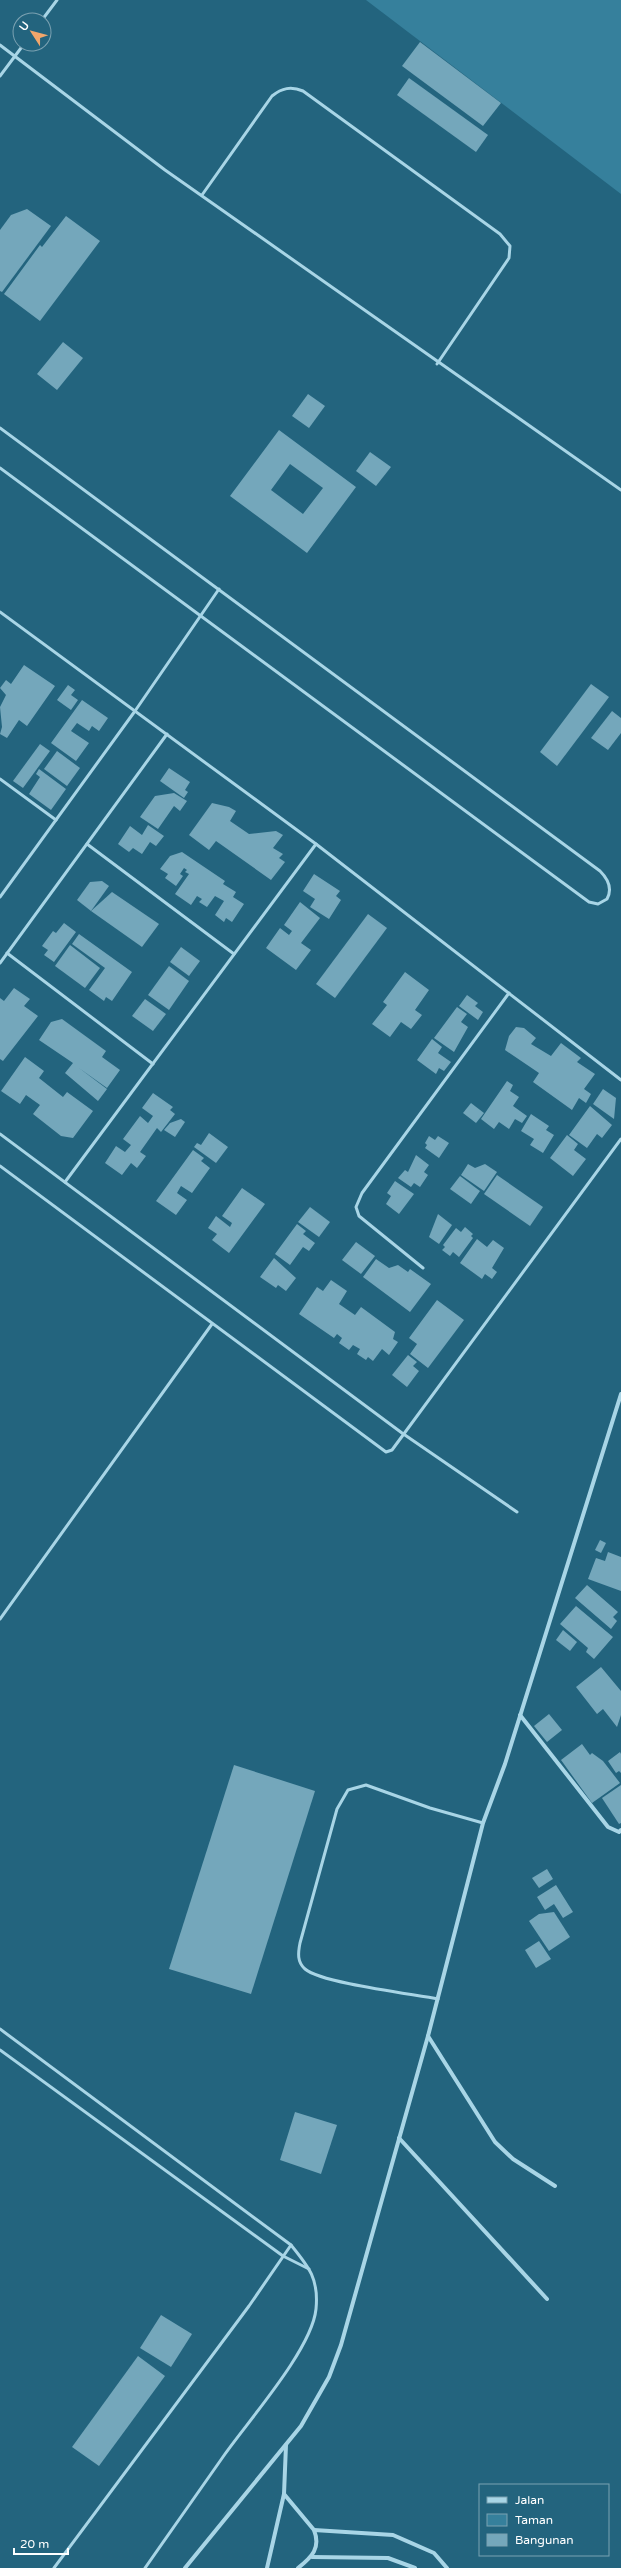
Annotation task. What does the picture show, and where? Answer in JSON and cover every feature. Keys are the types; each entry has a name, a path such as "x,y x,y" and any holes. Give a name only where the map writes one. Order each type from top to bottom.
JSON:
{"street":[{"path":"184,2568 301,2426 329,2377 341,2345 428,2036 483,1823 520,1715 619,1407 621,1394"},
{"path":"520,1715 608,1827 621,1830"},
{"path":"428,2036 496,2142 513,2159 555,2186"},
{"path":"399,2138 547,2299"},
{"path":"267,2568 284,2494 286,2445"},
{"path":"284,2494 314,2530 317,2544 312,2557 298,2568"},
{"path":"314,2530 393,2535 434,2553 447,2568"},
{"path":"312,2557 388,2558 415,2568"}],"lane":[{"path":"48,12 57,0"},
{"path":"0,46 165,170 437,364 621,490"},
{"path":"0,76 18,52"},
{"path":"202,195 272,96 280,90 287,88 302,91 500,234 510,246 509,258 437,364"},
{"path":"0,428 600,871 606,878 610,887 607,899 598,904 589,902 0,468"},
{"path":"0,898 135,711 219,589"},
{"path":"0,612 316,844 621,1080"},
{"path":"0,962 167,734"},
{"path":"0,779 56,820"},
{"path":"87,844 234,954"},
{"path":"65,1182 316,844"},
{"path":"7,952 153,1064"},
{"path":"424,1268 359,1216 356,1207 362,1193 509,993"},
{"path":"0,1134 402,1433 517,1512"},
{"path":"0,1166 383,1451 392,1450 402,1433 621,1139"},
{"path":"0,1619 212,1324"},
{"path":"438,1999 324,1979 305,1969 298,1957 300,1943 337,1809 348,1790 366,1786 430,1808 483,1823"},
{"path":"0,2029 290,2245 311,2270 316,2291 316,2310 308,2336 276,2386 225,2454 145,2568"},
{"path":"0,2050 283,2256 311,2270"},
{"path":"54,2568 249,2306 290,2245"}],"green space":[{"path":"366,0 621,0 621,194"}],"building":[{"path":"420,42 501,103 483,126 402,66"},
{"path":"409,78 488,135 476,152 397,95"},
{"path":"27,209 51,226 2,292 0,291 0,230 11,215"},
{"path":"66,216 100,241 40,321 4,294 40,245 42,247"},
{"path":"63,342 83,358 57,390 37,374"},
{"path":"308,394 325,406 309,428 292,416"},
{"path":"279,430 356,487 307,553 230,496","holes":["290,464 323,488 303,514 271,490"]},
{"path":"370,452 391,467 376,486 356,471"},
{"path":"24,665 55,686 27,726 19,720 7,738 0,734 2,727 0,707 6,695 0,688 6,680 11,684"},
{"path":"591,684 609,697 557,766 540,752"},
{"path":"68,685 75,690 71,695 78,700 71,710 57,700"},
{"path":"82,700 108,718 99,731 92,726 89,731 77,723 71,731 89,743 76,761 51,743"},
{"path":"612,711 621,718 621,733 608,750 591,738"},
{"path":"40,744 50,751 23,788 13,781"},
{"path":"57,751 80,768 67,786 44,769"},
{"path":"169,768 190,782 185,790 188,792 184,798 160,781"},
{"path":"39,769 66,789 51,810 29,794 40,777 36,774"},
{"path":"174,793 187,801 180,811 174,806 158,829 140,817 155,796"},
{"path":"212,803 229,807 236,811 230,821 249,834 276,831 283,835 273,848 283,854 279,858 285,862 271,880 216,841 209,850 189,835"},
{"path":"148,825 164,836 156,846 150,842 142,854 133,848 129,852 118,844 130,826 142,835"},
{"path":"182,852 225,881 223,884 236,892 233,897 244,904 232,922 226,918 224,922 215,915 224,901 215,896 207,907 199,902 202,899 197,896 191,905 175,894 189,874 185,872 187,870 184,868 180,874 183,876 176,886 165,878 168,874 160,869 170,856"},
{"path":"314,874 340,891 336,896 341,900 329,919 310,907 315,899 303,891"},
{"path":"102,881 109,886 91,911 77,900 90,882"},
{"path":"112,892 159,924 142,947 91,911"},
{"path":"300,902 320,918 301,943 311,950 296,970 266,948 280,928 289,935 292,931 284,925"},
{"path":"368,914 387,928 335,998 316,984"},
{"path":"64,923 76,932 54,962 44,955 48,950 42,946 53,931 56,933"},
{"path":"79,934 132,972 112,1001 106,997 104,1001 89,990 105,968 72,944"},
{"path":"70,945 100,968 85,988 55,966"},
{"path":"181,947 200,961 189,976 170,962"},
{"path":"169,966 189,981 169,1010 148,995"},
{"path":"405,972 429,990 415,1010 422,1015 411,1029 401,1022 390,1037 372,1024 387,1005 383,1002"},
{"path":"14,988 30,999 24,1006 38,1016 3,1061 0,1059 0,998 4,1001"},
{"path":"467,995 478,1003 475,1006 483,1012 478,1020 459,1006"},
{"path":"145,999 166,1014 153,1031 132,1016"},
{"path":"457,1007 467,1014 461,1022 468,1027 454,1052 434,1038"},
{"path":"62,1019 106,1051 102,1057 120,1070 107,1088 79,1068 107,1089 98,1101 65,1073 73,1063 39,1040 51,1022"},
{"path":"516,1027 524,1028 536,1038 531,1044 551,1056 561,1043 581,1058 577,1062 595,1074 584,1089 591,1094 586,1103 579,1098 572,1110 533,1082 539,1073 505,1050 509,1036"},
{"path":"432,1039 442,1047 438,1053 451,1062 444,1071 439,1068 436,1074 417,1060"},
{"path":"25,1057 44,1071 39,1078 63,1097 67,1092 93,1111 73,1138 61,1136 33,1114 40,1105 26,1095 20,1104 1,1091"},
{"path":"507,1081 513,1085 510,1091 519,1097 513,1106 527,1116 522,1123 515,1119 509,1129 499,1122 494,1129 481,1119"},
{"path":"603,1089 616,1098 614,1119 593,1104"},
{"path":"153,1093 173,1107 170,1110 175,1114 161,1132 157,1128 140,1152 146,1156 137,1168 131,1163 122,1175 105,1163 116,1146 125,1152 131,1145 123,1139 140,1116 148,1123 153,1116 142,1108"},
{"path":"471,1103 484,1113 476,1123 463,1113"},
{"path":"590,1106 612,1125 602,1138 597,1134 587,1148 569,1135"},
{"path":"531,1114 549,1126 546,1130 554,1135 543,1153 530,1145 534,1139 521,1131"},
{"path":"181,1119 185,1122 175,1137 164,1130 170,1123"},
{"path":"209,1133 228,1147 216,1163 194,1147 197,1143 201,1145"},
{"path":"567,1135 578,1144 574,1150 586,1159 573,1176 550,1158"},
{"path":"429,1136 435,1140 438,1136 449,1143 439,1158 425,1148 427,1145 425,1143"},
{"path":"193,1150 204,1158 201,1161 210,1168 192,1193 181,1186 177,1193 187,1200 176,1215 156,1201"},
{"path":"416,1155 429,1165 424,1172 428,1175 420,1187 414,1183 411,1187 398,1178 405,1170 408,1172"},
{"path":"468,1164 475,1168 485,1164 497,1172 484,1191 461,1175"},
{"path":"497,1175 543,1207 530,1226 484,1194"},
{"path":"460,1176 480,1191 471,1204 450,1189"},
{"path":"395,1181 414,1194 399,1214 386,1204 391,1196 387,1193"},
{"path":"242,1188 265,1204 229,1253 212,1240 217,1234 208,1228 216,1216 230,1227 232,1223 222,1216"},
{"path":"310,1207 330,1222 319,1237 298,1222"},
{"path":"438,1214 452,1225 439,1244 429,1237"},
{"path":"297,1224 306,1231 303,1234 315,1243 309,1251 303,1247 290,1265 275,1254"},
{"path":"465,1227 473,1234 471,1236 473,1238 459,1257 453,1252 450,1256 442,1250 445,1247 443,1245 456,1228 461,1232"},
{"path":"477,1239 487,1247 493,1240 504,1248 492,1268 497,1272 492,1279 485,1274 482,1279 460,1263"},
{"path":"356,1242 375,1256 361,1274 342,1260"},
{"path":"274,1258 296,1278 286,1291 278,1285 276,1288 260,1277"},
{"path":"376,1259 389,1268 398,1265 408,1272 410,1269 431,1284 410,1312 363,1277"},
{"path":"331,1280 347,1291 339,1304 355,1315 361,1307 395,1332 393,1339 398,1342 389,1355 382,1349 373,1361 368,1357 366,1360 357,1354 360,1349 353,1345 349,1350 339,1343 342,1338 337,1334 334,1338 299,1314 317,1287 323,1291"},
{"path":"437,1300 464,1320 428,1368 410,1354 417,1344 409,1338"},
{"path":"408,1355 417,1362 413,1366 419,1371 407,1387 392,1375"},
{"path":"600,1540 606,1543 601,1553 595,1550"},
{"path":"608,1552 621,1557 621,1591 588,1579 596,1558 605,1561"},
{"path":"587,1585 618,1612 613,1617 617,1621 611,1629 575,1598"},
{"path":"576,1606 613,1637 594,1659 586,1652 588,1648 560,1624"},
{"path":"563,1630 577,1642 570,1651 556,1640"},
{"path":"601,1667 621,1691 621,1715 617,1727 603,1709 597,1714 576,1687"},
{"path":"549,1714 562,1730 547,1742 534,1726"},
{"path":"582,1744 590,1755 592,1753 603,1761 620,1783 592,1803 561,1760"},
{"path":"620,1752 621,1773 619,1771 616,1773 608,1761"},
{"path":"234,1765 315,1791 251,1994 169,1969"},
{"path":"621,1785 621,1823 619,1824 602,1798"},
{"path":"547,1869 553,1879 539,1888 532,1878"},
{"path":"556,1885 573,1912 563,1918 554,1904 545,1910 537,1897"},
{"path":"554,1912 570,1937 549,1951 529,1921 539,1914"},
{"path":"539,1941 551,1959 536,1968 525,1950"},
{"path":"295,2112 337,2125 321,2174 280,2160"},
{"path":"161,2315 192,2334 171,2367 140,2348"},
{"path":"138,2356 165,2376 99,2466 72,2447"}]}
